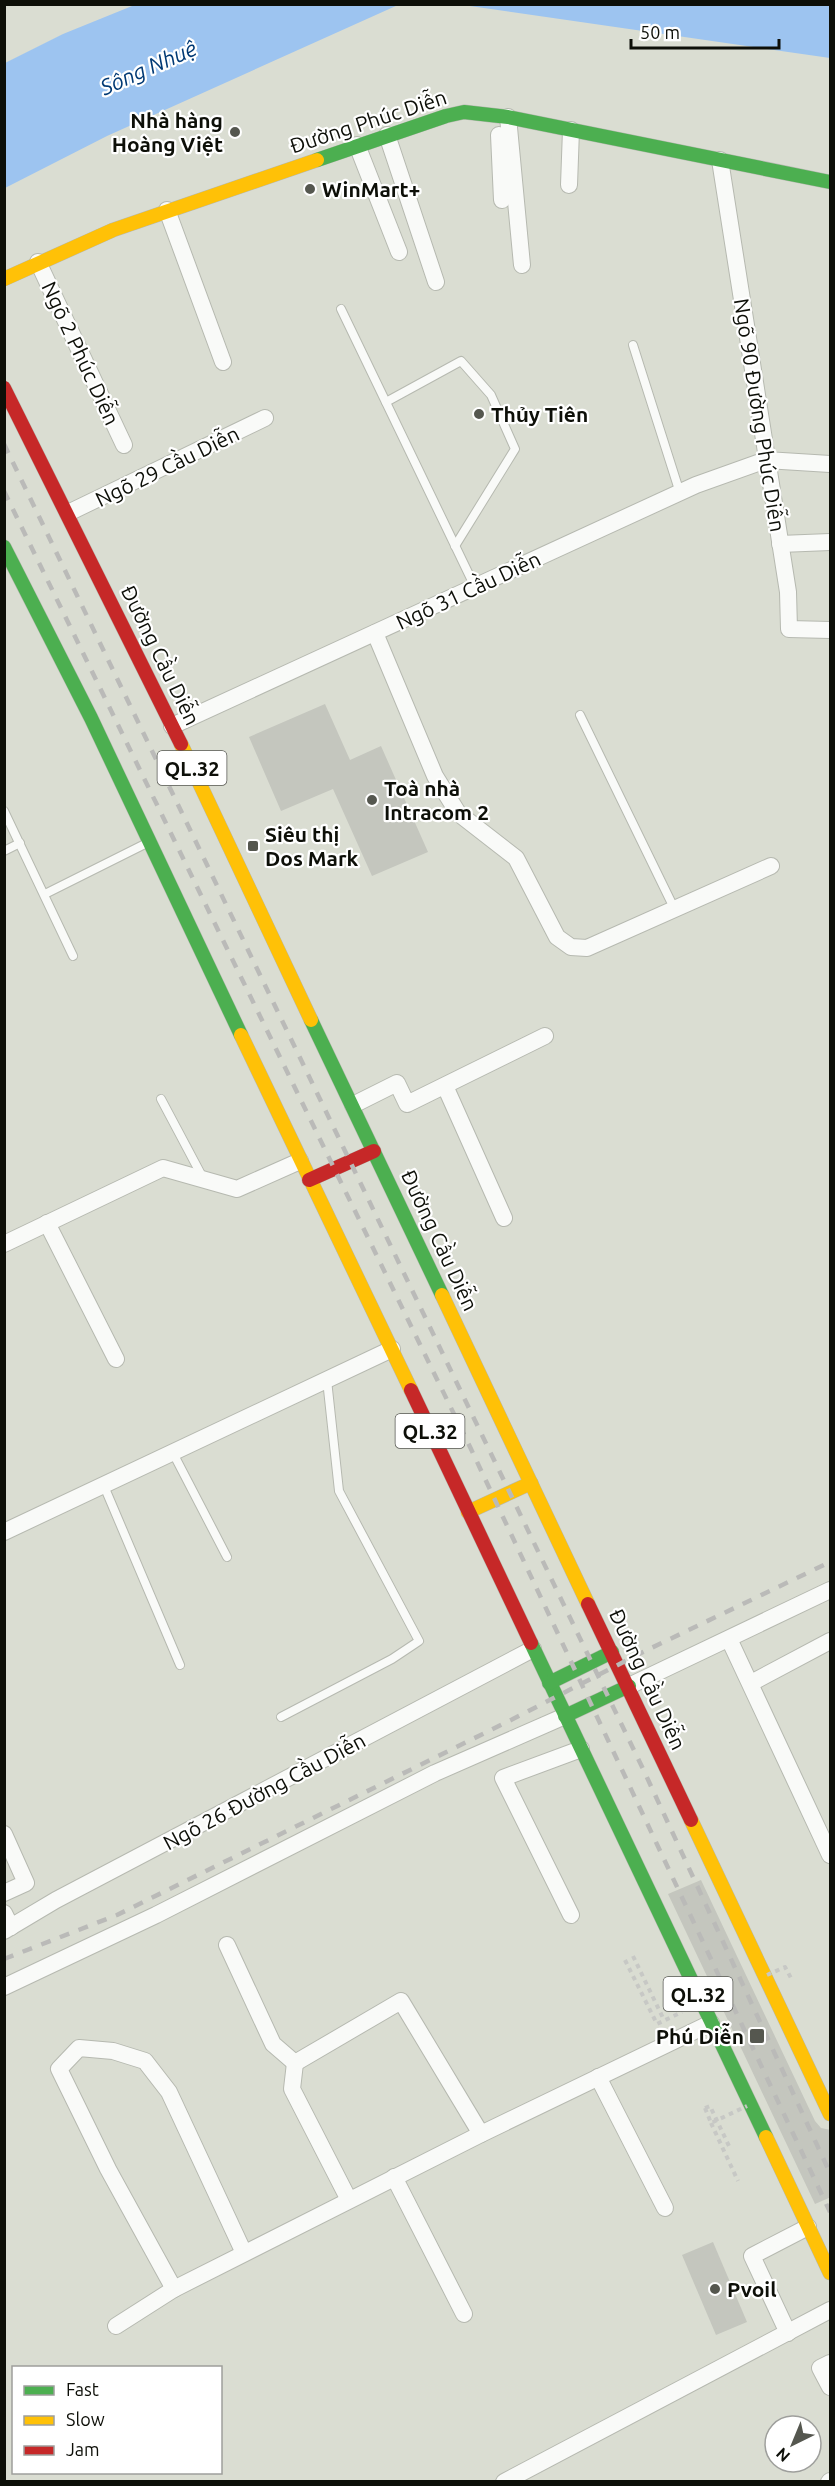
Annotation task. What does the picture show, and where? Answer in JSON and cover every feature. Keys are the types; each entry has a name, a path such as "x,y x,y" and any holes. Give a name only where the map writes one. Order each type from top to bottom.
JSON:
{"main road":[{"name":"Đường Phúc Diễn","path":"4,279 38,262 167,210 387,135 464,112 503,116 831,182"},
{"name":"Đường Cầu Diễn","path":"4,388 172,726 831,2114"},
{"name":"QL.32","path":"4,547 150,842 831,2273"},
{"path":"309,1180 374,1151"},
{"path":"468,1512 531,1483"},
{"path":"549,1683 612,1652"},
{"path":"565,1716 628,1686"}],"street":[{"path":"502,200 503,116"},
{"path":"503,116 522,265"},
{"path":"565,183 567,129"},
{"path":"387,135 436,282"},
{"path":"357,145 399,252"},
{"name":"Ngõ 90 Đường Phúc Diễn","path":"720,160 788,592 789,629 831,630"},
{"path":"167,210 222,362"},
{"name":"Ngõ 2 Phúc Diễn","path":"38,262 124,445"},
{"name":"Ngõ 29 Cầu Diễn","path":"68,513 265,418"},
{"path":"766,460 831,464"},
{"name":"Ngõ 31 Cầu Diễn","path":"172,726 680,493 766,460"},
{"path":"780,544 831,542"},
{"path":"375,633 435,776 458,813 516,858 557,937 571,947 587,948 771,866"},
{"path":"353,1105 397,1083 407,1104 545,1036"},
{"path":"445,1086 504,1218"},
{"path":"4,1244 163,1168 237,1189 300,1161"},
{"path":"47,1223 116,1359"},
{"path":"4,1533 392,1349"},
{"path":"628,1686 831,1590"},
{"path":"729,1639 831,1856"},
{"path":"751,1683 831,1641"},
{"name":"Ngõ 26 Đường Cầu Diễn","path":"7,1923 70,1893 533,1649"},
{"path":"4,1987 156,1916 435,1773 565,1716"},
{"path":"571,1915 503,1778 581,1749"},
{"path":"4,1834 26,1883 4,1893"},
{"path":"227,1945 273,2044 295,2063"},
{"path":"295,2063 401,2001 481,2134"},
{"path":"116,2326 174,2289 244,2253 481,2134 711,2023"},
{"path":"174,2289 108,2169 59,2069 79,2048 113,2051 145,2061 169,2092 244,2253"},
{"path":"295,2063 292,2090 349,2200"},
{"path":"598,2077 665,2208"},
{"path":"394,2177 464,2314"},
{"path":"788,2332 752,2256 808,2227"},
{"path":"505,2481 831,2310"},
{"path":"831,2363 820,2368 831,2387"}],"lane":[{"path":"341,309 475,587"},
{"path":"633,345 680,493"},
{"path":"386,402 461,361 491,395 515,449 455,546"},
{"path":"580,715 675,910"},
{"path":"4,811 73,956"},
{"path":"45,894 150,842"},
{"path":"4,851 20,843"},
{"path":"161,1099 203,1178"},
{"path":"281,1717 392,1659 419,1641 339,1491 327,1380"},
{"path":"172,1453 227,1557"},
{"path":"104,1486 180,1665"}],"path":[{"path":"633,1956 665,2020"},
{"path":"625,1960 657,2024 691,2008"},
{"path":"767,1975 785,1967 791,1978"},
{"path":"729,2146 710,2106 705,2108 738,2181"},
{"path":"711,2123 747,2106"}],"water":[{"name":"Sông Nhuệ","path":"137,4 398,5 107,136 5,188 5,63 63,34"},
{"path":"463,5 830,5 830,58"}],"building":[{"name":"Toà nhà Intracom 2","path":"325,704 350,760 381,746 428,852 372,876 333,789 281,811 249,737"},
{"path":"701,1880 815,2121 821,2128 831,2130 831,2197 815,2204 668,1894"},
{"name":"Pvoil","path":"713,2242 747,2322 716,2335 682,2255"}],"railway":[{"path":"4,444 644,1771 830,2173"},
{"path":"4,491 471,1449 830,2212"},
{"path":"4,1959 117,1915 643,1652 830,1562"}],"traffic: fast":[{"path":"317,160 464,112 508,117 830,182"},
{"path":"4,547 91,718 241,1035"},
{"path":"311,1020 442,1295"},
{"path":"531,1643 766,2137"},
{"path":"549,1683 612,1652"},
{"path":"565,1716 629,1686"}],"traffic: slow":[{"path":"4,279 113,230 317,160"},
{"path":"181,744 311,1020"},
{"path":"241,1035 411,1390"},
{"path":"442,1295 588,1604"},
{"path":"468,1512 531,1483"},
{"path":"691,1820 830,2114"},
{"path":"766,2137 830,2273"}],"traffic: jam":[{"path":"4,388 181,744"},
{"path":"309,1180 374,1151"},
{"path":"411,1390 531,1643"},
{"path":"588,1604 691,1820"}],"place":[{"name":"Nhà hàng Hoàng Việt","path":"235,132"},
{"name":"WinMart+","path":"310,189"},
{"name":"Thủy Tiên","path":"479,414"},
{"name":"Toà nhà Intracom 2","path":"372,800"},
{"name":"Siêu thị Dos Mark","path":"253,846"},
{"name":"Phú Diễn","path":"757,2036"},
{"name":"Pvoil","path":"715,2289"}]}
